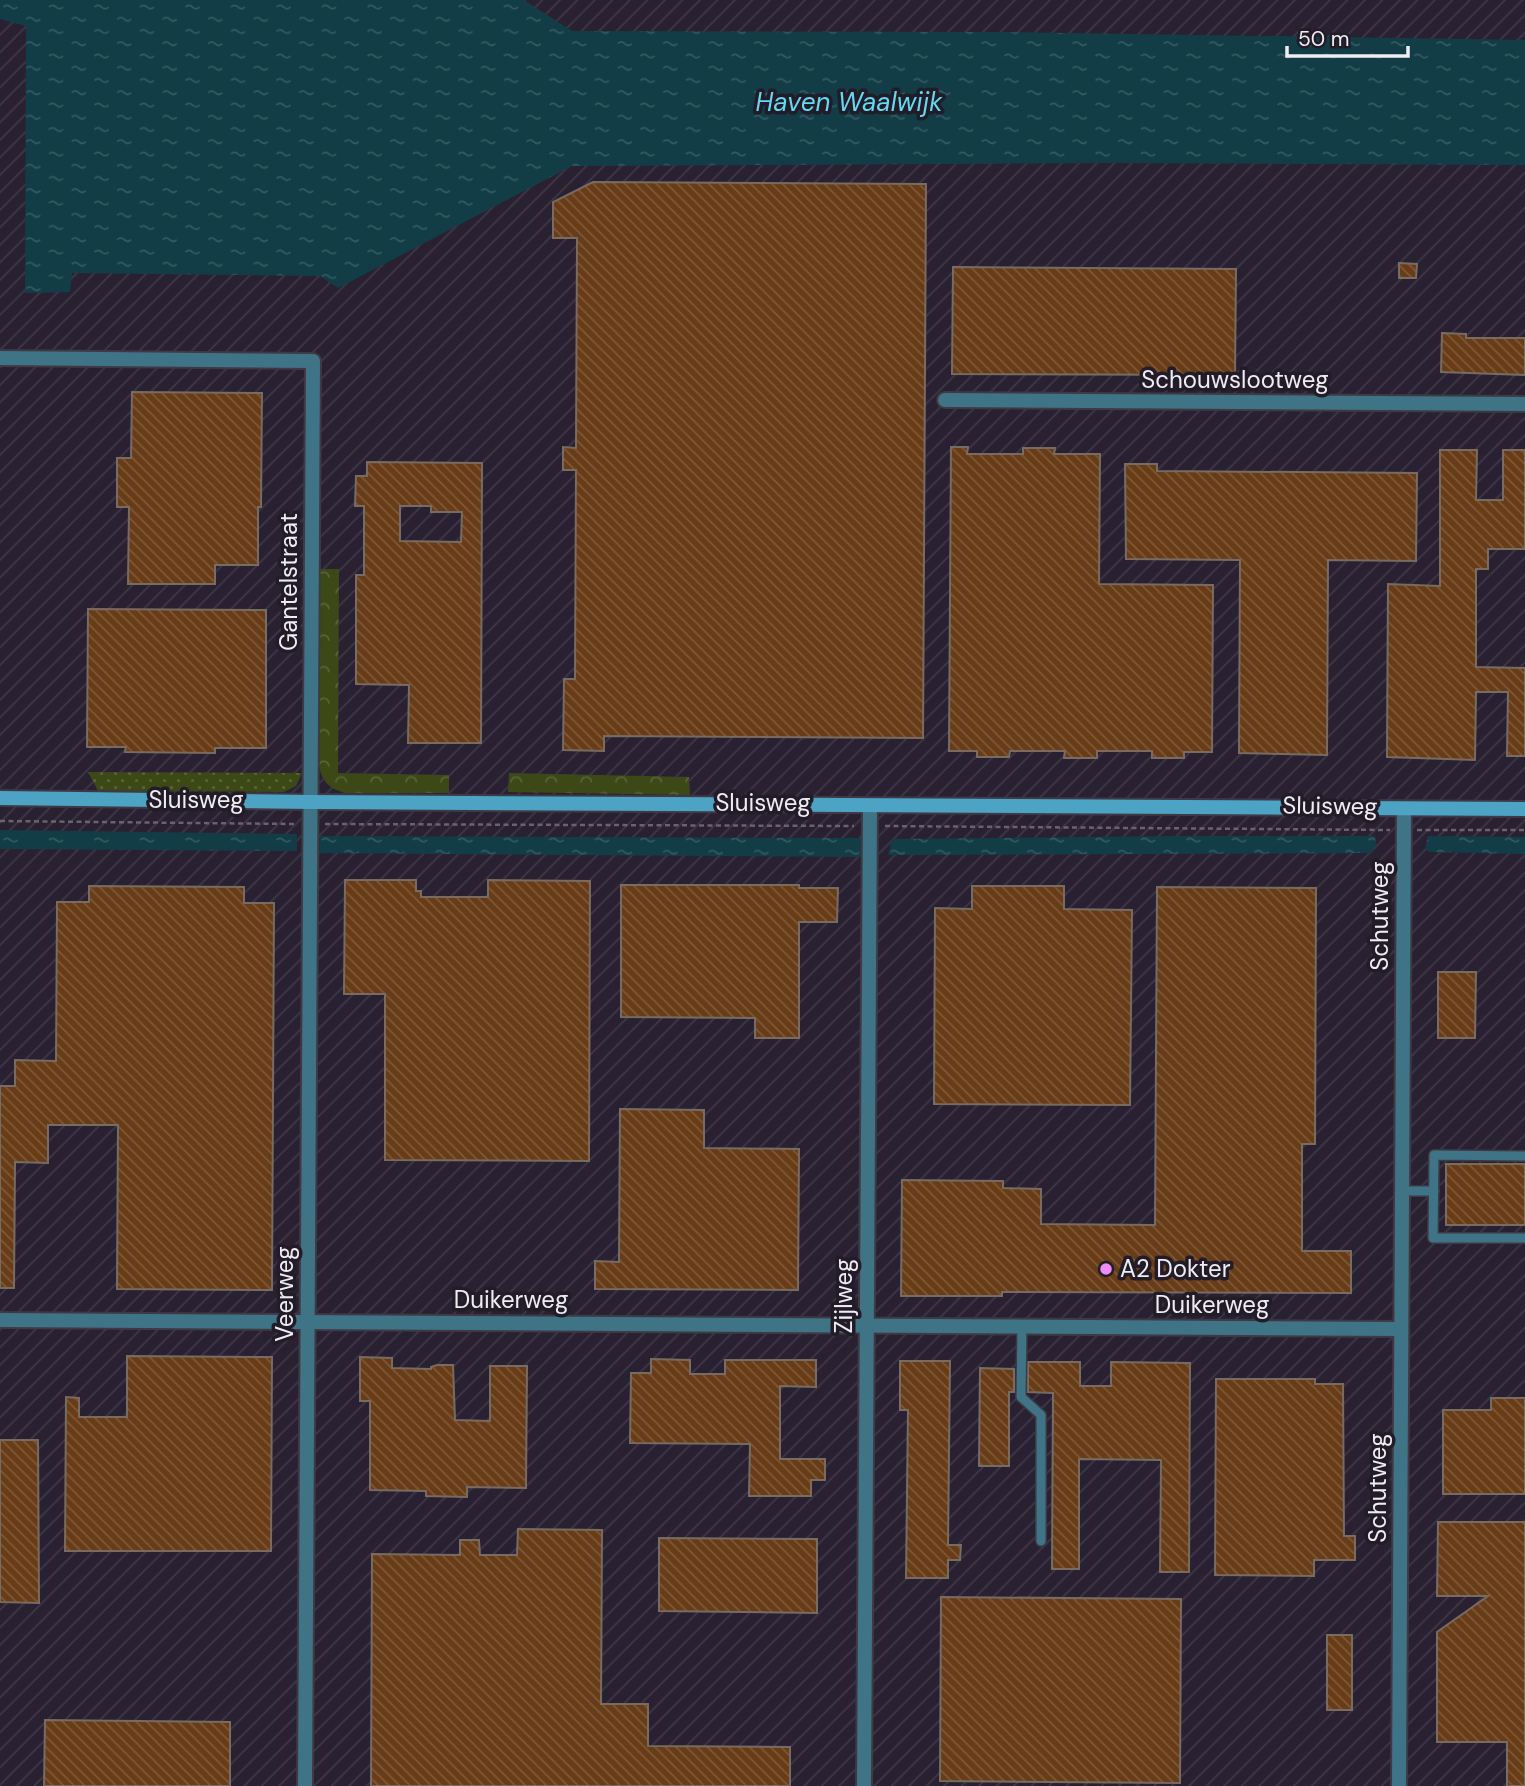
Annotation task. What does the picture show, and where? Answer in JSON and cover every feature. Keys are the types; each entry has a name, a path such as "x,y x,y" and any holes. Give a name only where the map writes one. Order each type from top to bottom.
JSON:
{"street":[{"name":"Gantelstraat","path":"0,358 313,361 311,802"},
{"name":"Schouwslootweg","path":"945,400 1525,404"},
{"name":"Sluisweg","path":"0,798 1525,809"},
{"name":"Veerweg","path":"305,1786 311,802"},
{"name":"Zijlweg","path":"864,1786 870,806"},
{"name":"Schutweg","path":"1399,1786 1404,808"},
{"name":"Duikerweg","path":"0,1320 1402,1329"}],"lane":[{"path":"1525,1156 1434,1155 1433,1238 1525,1238"},
{"path":"1401,1191 1434,1191"},
{"path":"1022,1326 1021,1397 1041,1415 1041,1541"}],"path":[{"name":"Sluisweg","path":"0,821 1525,831"}],"shaded area":[{"path":"0,0 1525,0 1525,1786 0,1786"}],"green space":[{"path":"320,569 339,569 338,773 449,775 449,793 346,793 331,787 324,780 319,764"},
{"path":"88,772 302,773 296,786 284,792 98,791"},
{"path":"509,773 689,777 690,795 508,792"}],"water":[{"name":"Haven Waalwijk","path":"0,0 524,0 572,31 1000,32 1525,40 1525,165 1111,163 572,166 338,288 320,276 72,273 70,292 25,293 26,26 0,19"},
{"path":"0,830 297,834 297,851 0,849"},
{"path":"320,836 862,838 862,857 319,853"},
{"path":"1375,836 1376,845 1371,853 888,855 892,839"},
{"path":"1428,836 1525,837 1525,854 1430,852 1425,849"}],"building":[{"path":"593,182 926,184 923,738 604,736 604,751 563,750 564,679 575,679 576,470 563,470 563,447 576,448 577,238 553,238 553,202"},
{"path":"1399,263 1417,264 1416,278 1399,278"},
{"path":"953,267 1236,269 1235,375 952,374"},
{"path":"1442,333 1466,334 1466,338 1525,338 1525,375 1441,372"},
{"path":"132,392 262,393 258,565 215,565 215,584 128,584 129,507 117,507 117,458 131,458"},
{"path":"951,447 968,447 967,454 1023,454 1023,448 1055,448 1054,454 1100,454 1099,584 1213,585 1212,752 1184,752 1184,758 1152,758 1152,751 1097,751 1097,758 1064,758 1065,751 1010,751 1009,757 977,757 977,751 949,751"},
{"path":"1440,450 1477,450 1476,500 1503,500 1503,450 1525,450 1525,549 1488,549 1488,569 1476,569 1476,667 1525,668 1525,756 1507,756 1508,692 1476,692 1475,760 1387,757 1388,584 1440,586"},
{"path":"367,462 482,463 481,743 408,743 409,685 356,684 356,575 364,575 364,506 355,506 356,476 367,476","holes":["400,506 431,506 431,512 462,512 461,542 400,541"]},
{"path":"1125,464 1157,464 1157,471 1417,473 1416,561 1328,560 1327,755 1239,753 1240,560 1126,559"},
{"path":"88,609 266,610 266,748 215,748 215,753 125,752 126,747 87,747"},
{"path":"345,880 416,880 416,891 421,891 421,897 488,897 488,880 590,881 589,1161 385,1160 385,994 344,994"},
{"path":"621,885 799,885 799,888 838,888 837,922 799,922 799,1038 755,1038 755,1018 621,1017"},
{"path":"89,886 244,887 244,903 274,903 272,1290 117,1289 118,1125 48,1125 48,1163 15,1162 14,1288 0,1288 0,1086 15,1086 15,1060 56,1061 57,902 89,902"},
{"path":"972,886 1064,886 1064,909 1132,910 1130,1105 934,1104 935,908 972,909"},
{"path":"1157,887 1316,888 1315,1144 1302,1144 1302,1251 1351,1251 1351,1293 1002,1292 1002,1296 901,1296 902,1180 1003,1181 1003,1188 1041,1189 1041,1224 1155,1225"},
{"path":"1438,972 1476,972 1475,1038 1438,1038"},
{"path":"620,1109 704,1110 704,1148 799,1149 798,1290 595,1289 595,1261 619,1262"},
{"path":"1446,1164 1525,1164 1525,1225 1446,1225"},
{"path":"127,1356 272,1357 271,1551 65,1551 66,1397 79,1398 79,1417 127,1417"},
{"path":"360,1357 392,1358 392,1368 431,1369 437,1365 453,1365 455,1420 490,1421 490,1366 527,1366 526,1488 467,1487 467,1497 426,1496 426,1491 370,1490 370,1401 360,1401"},
{"path":"651,1359 690,1360 690,1374 725,1374 725,1360 816,1360 816,1387 780,1386 780,1459 825,1459 825,1480 811,1480 811,1496 749,1496 750,1444 630,1443 631,1373 651,1373"},
{"path":"900,1361 950,1361 948,1545 961,1545 960,1560 948,1560 948,1578 906,1578 908,1410 900,1410"},
{"path":"1028,1362 1080,1362 1080,1386 1111,1386 1111,1362 1190,1363 1189,1572 1160,1572 1161,1460 1079,1459 1079,1569 1052,1569 1053,1393 1028,1392"},
{"path":"980,1368 1014,1369 1014,1392 1009,1392 1009,1466 979,1466"},
{"path":"1216,1379 1315,1379 1315,1384 1343,1384 1344,1536 1355,1536 1355,1560 1314,1560 1314,1576 1215,1575"},
{"path":"1491,1398 1525,1398 1525,1494 1443,1494 1443,1410 1491,1410"},
{"path":"0,1440 38,1440 39,1603 0,1602"},
{"path":"1438,1522 1525,1522 1525,1786 1507,1786 1507,1742 1437,1742 1437,1632 1488,1596 1437,1596"},
{"path":"518,1529 602,1530 601,1704 648,1704 648,1746 790,1747 790,1786 371,1786 372,1554 460,1555 460,1540 479,1540 480,1555 517,1555"},
{"path":"659,1538 817,1539 817,1613 659,1611"},
{"path":"941,1597 1181,1599 1180,1783 940,1781"},
{"path":"1327,1635 1352,1635 1352,1710 1327,1710"},
{"path":"45,1720 230,1722 230,1786 44,1786"}],"place":[{"name":"A2 Dokter","path":"1106,1269"}]}
